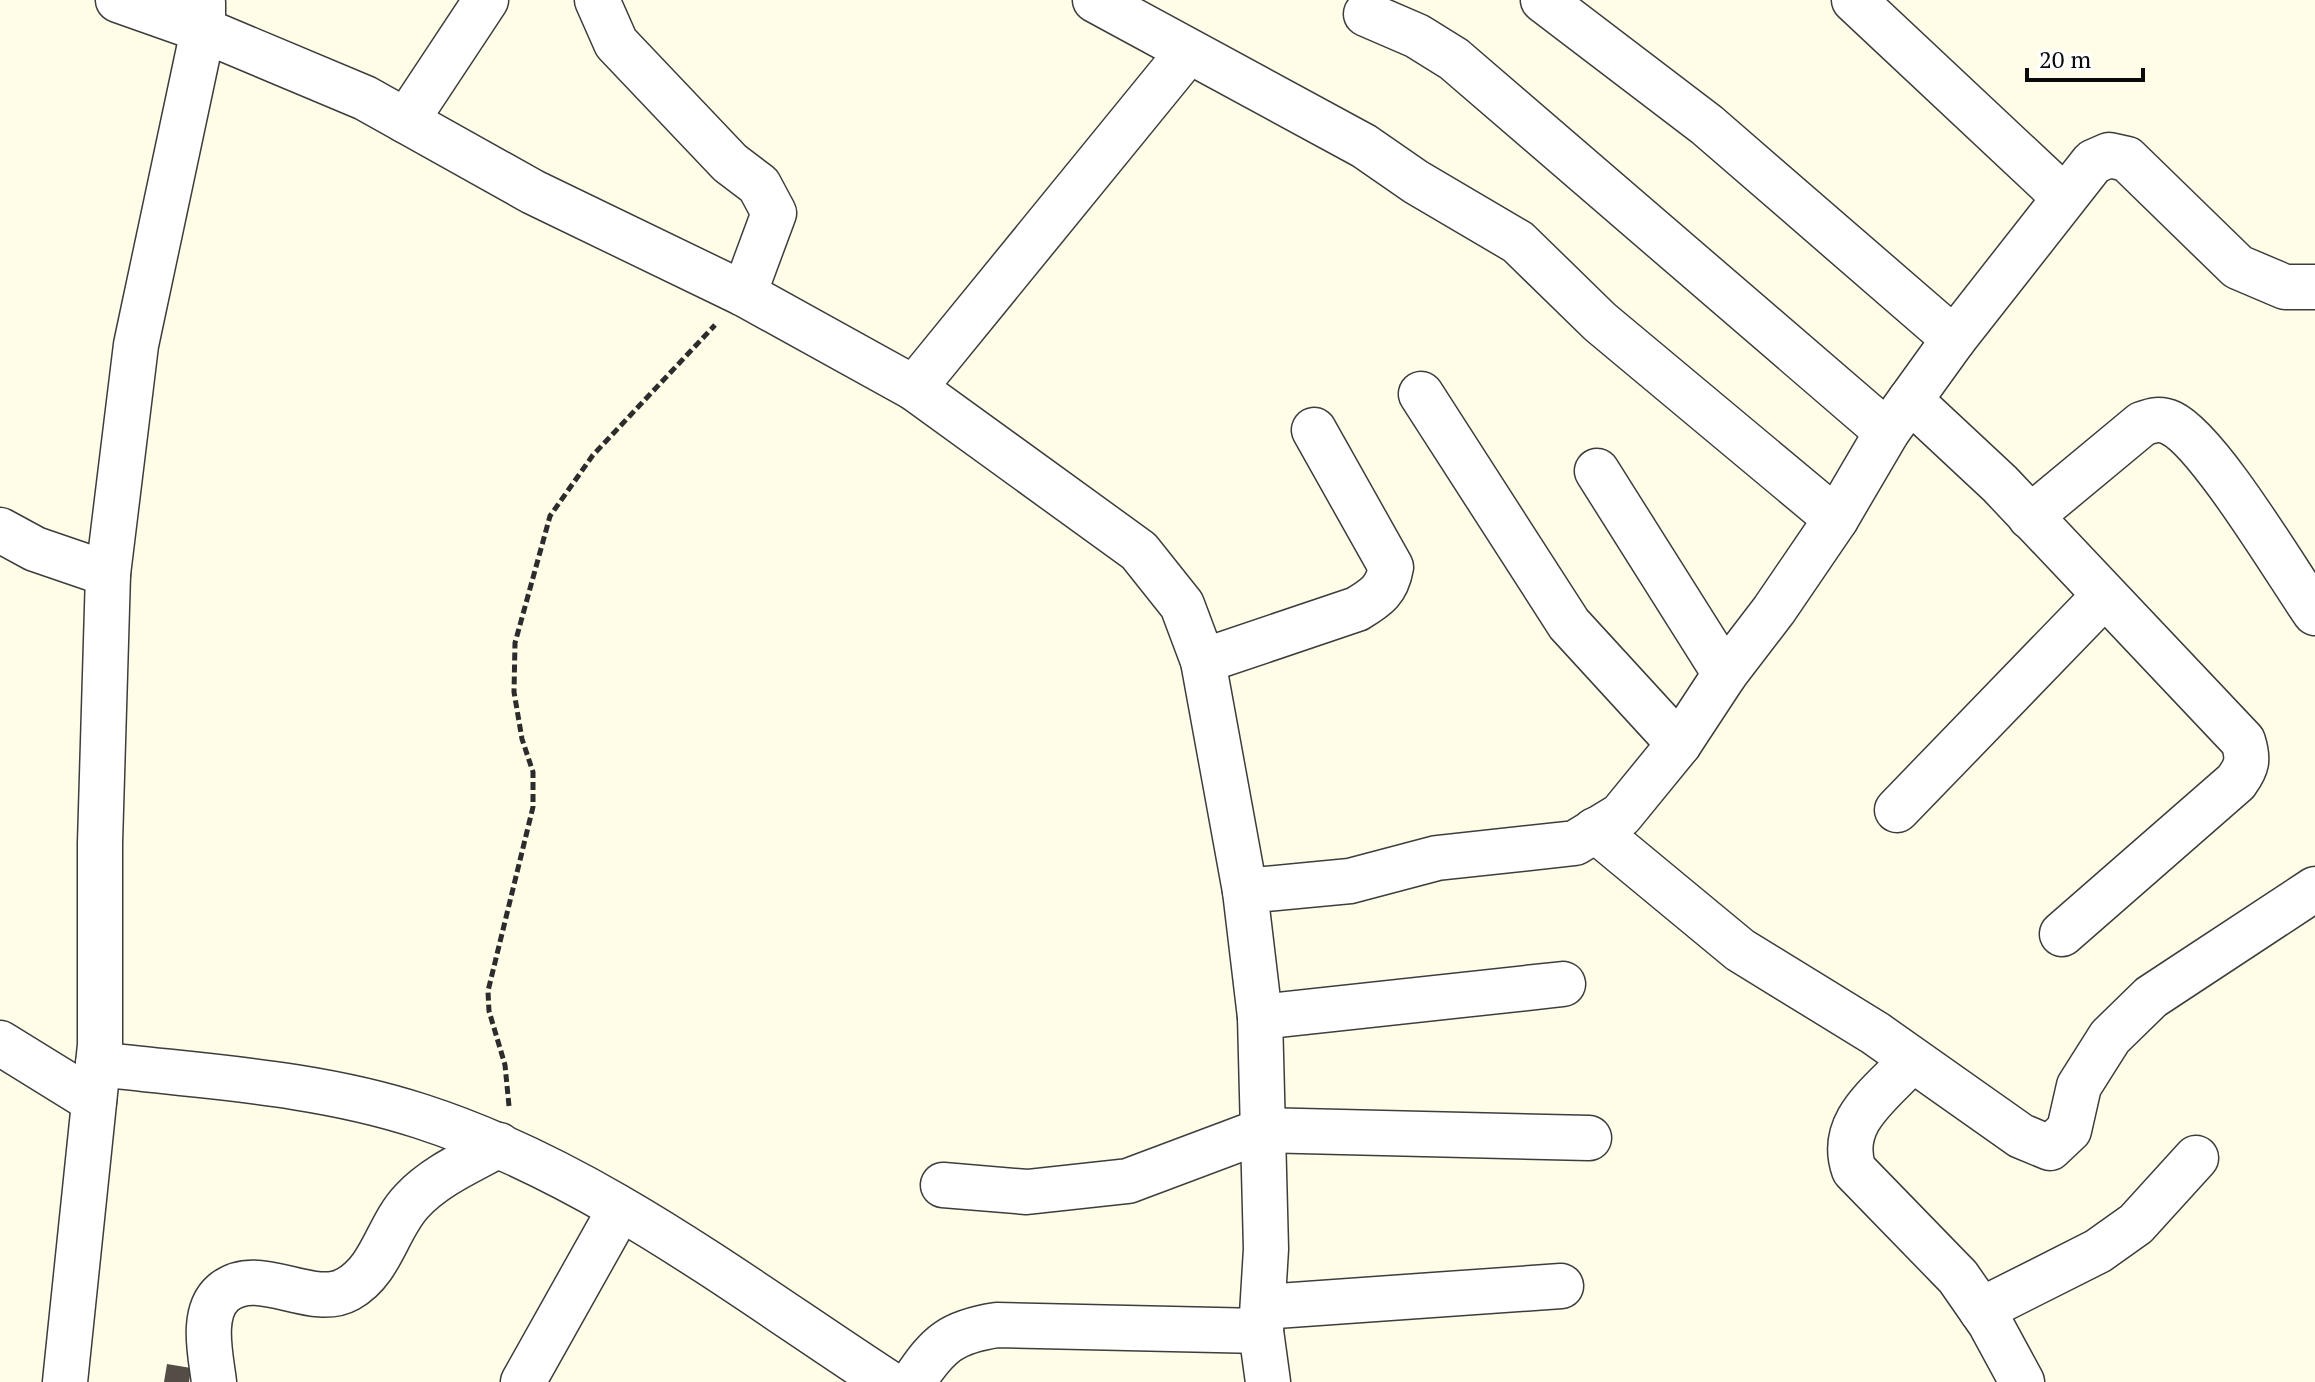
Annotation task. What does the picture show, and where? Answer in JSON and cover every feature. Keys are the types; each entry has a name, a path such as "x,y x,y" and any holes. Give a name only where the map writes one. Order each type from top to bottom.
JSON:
{"street":[{"path":"118,0 203,15 365,98 533,192 744,294 914,388 1139,551 1182,605 1203,661 1245,891 1260,1017 1266,1249 1262,1319 1268,1382"},
{"path":"406,121 486,0"},
{"path":"597,0 616,43 730,163 759,185 774,213 744,294"},
{"path":"1095,0 1364,146 1416,182 1518,242 1600,322 1836,519"},
{"path":"1543,0 1707,125 1954,339"},
{"path":"1854,0 2064,197"},
{"path":"1366,14 1417,36 1465,68 1898,416 2030,517 2243,741 2247,765 2236,782 2062,934"},
{"path":"65,1382 96,1083 108,574 136,345 203,15"},
{"path":"914,388 1188,52"},
{"path":"1245,891 1350,881 1437,858 1575,843 1621,815 1679,744 1836,519 1898,416 1954,339 2093,162 2109,155 2127,159 2238,267 2285,287 2315,287"},
{"path":"1421,394 1569,624 1679,744"},
{"path":"2030,517 2142,424 2159,419 2174,424 2201,447 2315,613"},
{"path":"1203,661 1357,609 1379,596 1388,582 1391,567 1314,430"},
{"path":"1597,471 1725,674"},
{"path":"0,530 35,549 108,574"},
{"path":"1897,810 2104,596"},
{"path":"1595,830 1740,950 1912,1060 2021,1136 2050,1148 2069,1130 2079,1086 2110,1037 2151,997 2315,889"},
{"path":"1260,1017 1563,984"},
{"path":"0,1043 96,1083 328,1091 419,1116 507,1148 620,1209 887,1382"},
{"path":"1912,1060 1854,1123 1847,1149 1854,1170 1958,1277 1981,1310 2022,1382"},
{"path":"943,1185 1027,1192 1128,1181 1264,1130 1589,1138"},
{"path":"214,1382 209,1336 212,1313 222,1294 246,1283 331,1294 347,1290 366,1274 410,1202 451,1172 507,1148"},
{"path":"1981,1310 2098,1251 2136,1224 2196,1158"},
{"path":"523,1382 620,1209"},
{"path":"913,1382 934,1350 964,1330 997,1325 1262,1319 1561,1286"}],"path":[{"path":"507,1148 505,1065 489,1011 488,991 533,807 533,772 522,739 514,692 515,643 525,601 550,516 586,465 744,294"}],"building":[{"path":"167,1364 191,1368 189,1382 164,1382"}]}
